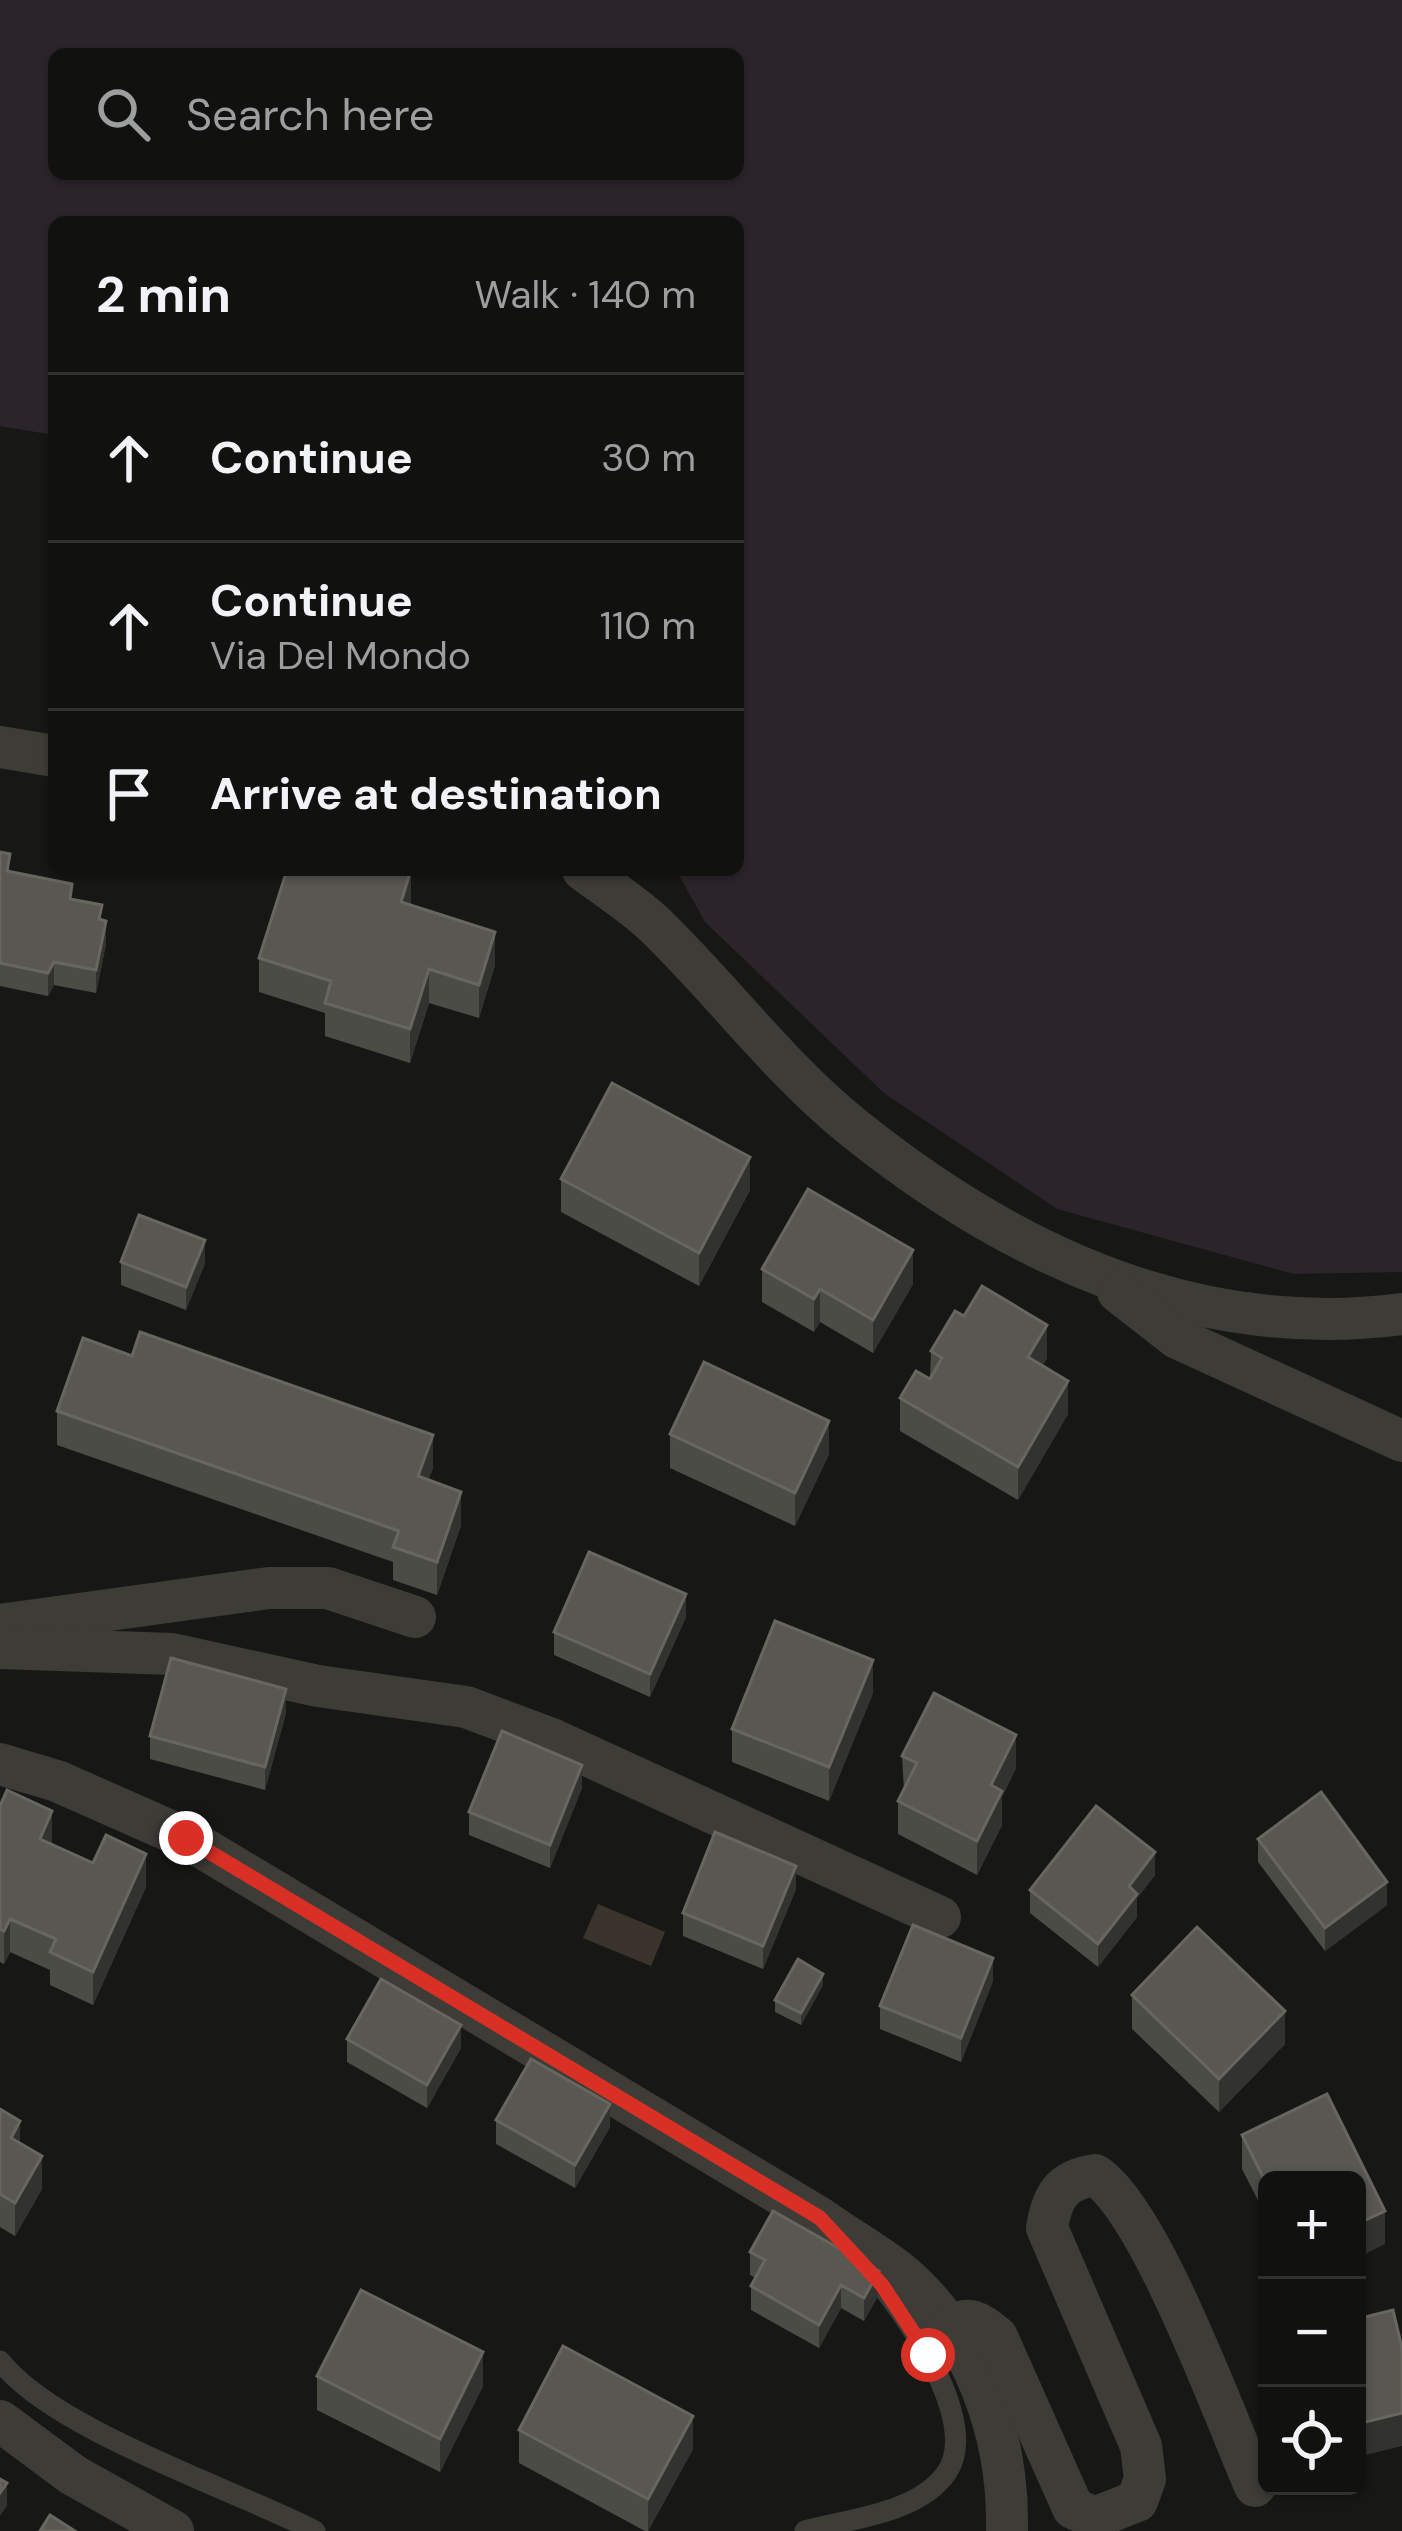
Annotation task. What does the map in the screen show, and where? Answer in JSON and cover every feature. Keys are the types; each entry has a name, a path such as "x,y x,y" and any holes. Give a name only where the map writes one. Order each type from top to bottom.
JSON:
{"street":[{"path":"0,747 48,755"},
{"path":"591,876 652,923 853,1128 1012,1238 1106,1282 1174,1299 1318,1321 1402,1314"},
{"path":"1106,1282 1177,1338 1402,1442"},
{"path":"0,1625 269,1588 328,1588 416,1617"},
{"path":"0,1648 172,1654 319,1686 466,1707 554,1739 940,1917"},
{"path":"0,1764 57,1781 186,1838 820,2218 899,2273 950,2326 996,2419 1007,2531"},
{"path":"950,2326 962,2319 979,2322 997,2337 1073,2508 1094,2518 1137,2501 1144,2479 1141,2446 1047,2228 1052,2199 1073,2178 1095,2175 1110,2185 1141,2226 1256,2486"},
{"path":"0,2421 73,2475 173,2531"}],"lane":[{"path":"805,2531 908,2503 947,2472 953,2432 950,2404 928,2355 882,2285 820,2218"},
{"path":"0,2361 19,2383 64,2415 315,2531"}],"shaded area":[{"path":"0,0 1402,0 1402,1272 1294,1274 1057,1209 884,1093 705,922 679,876 744,876 744,216 48,216 48,434 0,426"},
{"path":"598,1904 665,1932 651,1966 583,1938"}],"building":[{"path":"0,852 10,854 7,871 72,884 70,899 102,905 99,919 106,921 96,970 54,962 48,973 0,963"},
{"path":"285,876 409,876 401,902 495,932 479,985 429,969 410,1029 325,1003 331,981 259,958"},
{"path":"612,1083 750,1157 699,1253 561,1179"},
{"path":"808,1189 913,1250 873,1320 820,1289 814,1299 762,1269"},
{"path":"139,1215 205,1240 186,1287 121,1262"},
{"path":"982,1286 1047,1325 1028,1357 1068,1381 1018,1467 900,1398 916,1371 930,1379 942,1358 931,1351 955,1311 964,1316"},
{"path":"140,1332 433,1435 418,1476 461,1492 437,1562 393,1547 399,1531 57,1411 83,1338 132,1356"},
{"path":"704,1362 829,1421 795,1493 670,1434"},
{"path":"589,1552 686,1594 650,1674 554,1632"},
{"path":"775,1621 873,1660 829,1767 732,1729"},
{"path":"171,1658 286,1689 265,1767 150,1736"},
{"path":"934,1693 1016,1735 991,1785 1002,1791 977,1841 898,1801 917,1763 902,1756"},
{"path":"502,1731 582,1765 550,1845 469,1812"},
{"path":"7,1790 52,1811 40,1839 93,1863 106,1835 146,1854 93,1972 50,1952 56,1939 10,1919 4,1931 0,1929 0,1806"},
{"path":"1321,1792 1387,1882 1325,1928 1258,1839"},
{"path":"1096,1806 1155,1852 1129,1886 1137,1894 1098,1944 1030,1890"},
{"path":"715,1832 796,1866 763,1946 683,1913"},
{"path":"913,1925 993,1958 961,2038 880,2006"},
{"path":"1197,1927 1285,2011 1219,2079 1132,1995"},
{"path":"798,1959 823,1974 801,2013 775,2000"},
{"path":"381,1979 461,2025 427,2085 347,2039"},
{"path":"531,2059 610,2104 575,2165 496,2120"},
{"path":"1327,2094 1365,2171 1260,2171 1242,2135"},
{"path":"0,2109 20,2121 11,2138 42,2156 15,2203 0,2194"},
{"path":"1366,2173 1385,2211 1366,2220"},
{"path":"773,2211 879,2271 864,2298 841,2285 819,2325 751,2286 765,2260 750,2252"},
{"path":"361,2290 483,2352 440,2439 317,2376"},
{"path":"1393,2310 1402,2348 1402,2413 1366,2422 1366,2387 1366,2317"},
{"path":"563,2346 693,2416 648,2499 519,2430"},
{"path":"50,2515 75,2531 40,2531"}],"route":[{"path":"186,1838 820,2218 882,2285 928,2355"}]}
